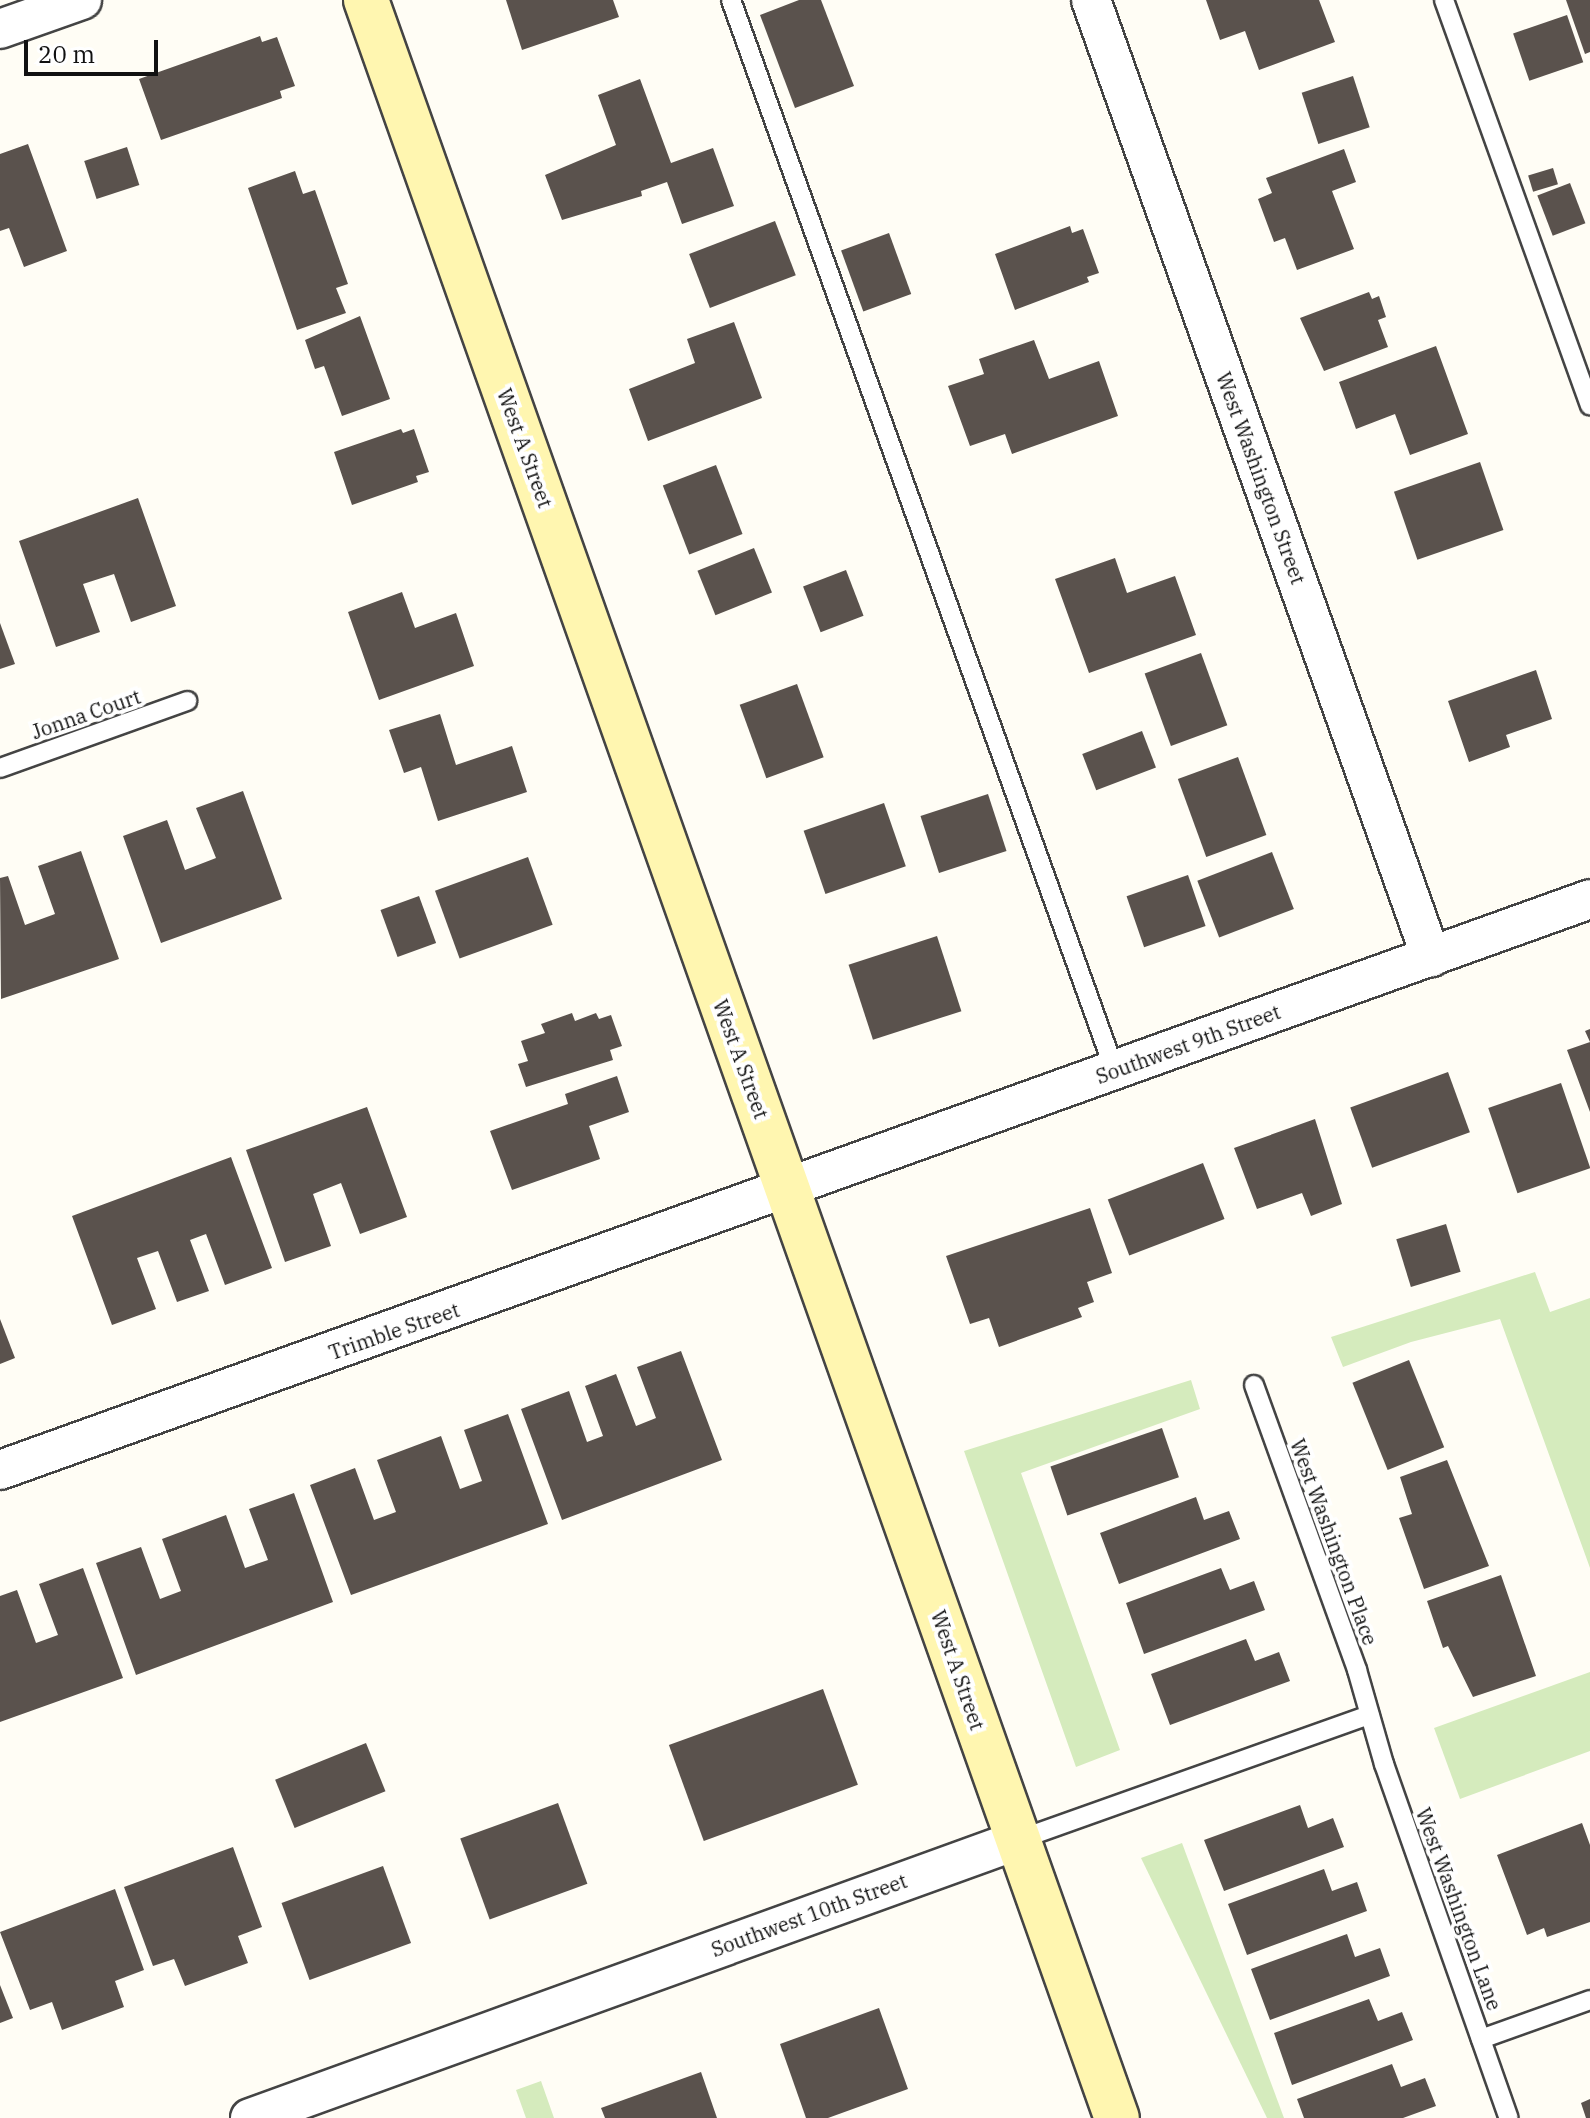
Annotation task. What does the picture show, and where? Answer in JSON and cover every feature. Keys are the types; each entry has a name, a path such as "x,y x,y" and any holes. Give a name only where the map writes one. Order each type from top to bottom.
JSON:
{"main road":[{"name":"West A Street","path":"366,0 1117,2118"}],"street":[{"path":"0,29 82,0"},
{"name":"West Washington Street","path":"1091,0 1431,957"},
{"name":"Southwest 9th Street","path":"787,1189 1590,899"},
{"name":"Trimble Street","path":"0,1470 787,1189"},
{"name":"Southwest 10th Street","path":"250,2118 1018,1840"}],"lane":[{"path":"731,0 1115,1071"},
{"path":"1444,0 1590,405"},
{"name":"Jonna Court","path":"0,768 187,701"},
{"name":"West Washington Place","path":"1254,1385 1369,1715"},
{"name":"Southwest 10th Street","path":"1018,1840 1369,1715"},
{"name":"West Washington Lane","path":"1369,1715 1509,2118"},
{"path":"1481,2039 1590,2000"}],"green space":[{"path":"1535,1272 1550,1312 1590,1298 1590,1568 1500,1319 1411,1342 1343,1367 1331,1337"},
{"path":"1191,1380 1200,1409 1021,1473 1120,1750 1076,1767 964,1451"},
{"path":"1590,1672 1590,1751 1460,1799 1434,1728"},
{"path":"1182,1843 1284,2118 1267,2118 1141,1858"},
{"path":"541,2081 554,2118 526,2118 516,2090"}],"building":[{"path":"506,0 613,0 619,17 522,50"},
{"path":"799,0 821,0 854,86 795,108 760,15"},
{"path":"1206,0 1319,0 1335,42 1259,70 1245,31 1220,40"},
{"path":"1566,0 1590,0 1590,52 1585,54"},
{"path":"1567,15 1583,62 1529,81 1513,34"},
{"path":"260,36 262,42 277,37 295,86 280,91 282,98 161,140 139,79"},
{"path":"1353,76 1370,127 1318,144 1302,93"},
{"path":"640,79 671,163 713,148 734,206 682,224 667,182 641,191 642,196 562,220 545,175 616,145 598,95"},
{"path":"28,144 67,251 24,267 9,228 0,231 0,154"},
{"path":"127,147 139,185 97,199 84,161"},
{"path":"1344,149 1356,182 1332,191 1354,249 1297,270 1285,238 1274,242 1258,199 1272,193 1266,178"},
{"path":"1553,168 1558,184 1533,192 1528,176"},
{"path":"295,171 303,194 315,190 348,284 336,288 346,313 297,330 248,188"},
{"path":"1570,183 1585,223 1553,236 1537,196"},
{"path":"775,221 796,275 710,308 689,254"},
{"path":"1070,226 1072,233 1083,229 1099,273 1087,277 1089,282 1015,310 995,254"},
{"path":"889,233 911,294 863,312 841,250"},
{"path":"1369,292 1372,299 1379,296 1386,317 1378,320 1388,347 1324,371 1300,318"},
{"path":"360,316 390,399 342,416 324,366 315,369 305,340"},
{"path":"734,322 762,398 648,441 629,389 695,363 687,339"},
{"path":"1034,340 1049,379 1099,361 1118,416 1012,454 1005,434 970,446 948,386 984,374 979,359"},
{"path":"1436,346 1468,434 1410,455 1395,414 1356,429 1339,382"},
{"path":"401,429 403,433 414,429 429,472 416,476 418,482 352,505 334,452"},
{"path":"1480,462 1503,530 1417,560 1394,492"},
{"path":"716,465 743,534 689,555 663,485"},
{"path":"138,498 176,606 131,622 114,574 83,584 100,632 56,647 19,541"},
{"path":"754,548 772,593 715,615 697,571"},
{"path":"1115,558 1127,593 1175,576 1196,635 1089,673 1055,579"},
{"path":"846,570 864,616 821,632 803,586"},
{"path":"402,592 415,628 456,613 474,666 379,700 348,612"},
{"path":"0,623 15,664 0,669"},
{"path":"1201,653 1227,725 1171,746 1145,674"},
{"path":"1536,670 1552,719 1506,735 1510,747 1469,762 1448,701"},
{"path":"797,684 824,757 766,778 740,705"},
{"path":"440,714 456,765 512,746 527,792 438,821 421,767 404,773 389,730"},
{"path":"1142,731 1156,767 1096,790 1082,754"},
{"path":"1238,757 1266,835 1206,857 1178,779"},
{"path":"243,791 282,899 161,943 123,836 167,820 185,870 216,858 196,808"},
{"path":"988,794 1007,851 939,873 920,816"},
{"path":"884,803 906,866 825,894 804,831"},
{"path":"81,851 119,959 1,999 0,878 8,876 25,925 55,914 38,866"},
{"path":"1272,852 1294,909 1219,938 1197,881"},
{"path":"528,857 553,925 460,959 435,891"},
{"path":"1188,875 1206,926 1144,947 1127,896"},
{"path":"419,896 436,943 398,957 380,910"},
{"path":"937,936 961,1011 873,1040 849,965"},
{"path":"572,1013 575,1021 596,1013 599,1019 611,1015 622,1046 610,1050 613,1060 526,1087 518,1064 528,1061 521,1041 545,1033 541,1024"},
{"path":"1590,1042 1590,1112 1567,1050"},
{"path":"1448,1072 1470,1132 1372,1168 1350,1108"},
{"path":"617,1076 629,1112 589,1126 600,1159 512,1190 490,1131 568,1104 565,1094"},
{"path":"1561,1083 1590,1168 1517,1193 1488,1108"},
{"path":"367,1107 407,1217 360,1234 341,1183 313,1194 331,1246 285,1262 246,1150"},
{"path":"1315,1119 1342,1204 1311,1216 1302,1193 1257,1209 1234,1148"},
{"path":"231,1157 272,1268 225,1285 206,1234 190,1240 209,1291 177,1302 158,1251 137,1258 156,1309 112,1325 72,1216"},
{"path":"1203,1163 1225,1219 1129,1256 1108,1200"},
{"path":"1090,1208 1112,1273 1087,1282 1094,1302 1078,1308 1082,1317 999,1347 989,1318 970,1324 946,1256"},
{"path":"1446,1224 1461,1272 1411,1287 1396,1239"},
{"path":"0,1319 15,1358 0,1364"},
{"path":"681,1351 722,1460 562,1520 521,1409 569,1391 587,1442 603,1436 585,1386 616,1374 636,1426 656,1418 637,1367"},
{"path":"1409,1360 1444,1447 1388,1470 1352,1383"},
{"path":"508,1414 548,1524 351,1595 310,1485 355,1468 374,1520 396,1512 377,1460 441,1436 460,1489 482,1481 464,1430"},
{"path":"1162,1428 1179,1477 1067,1516 1050,1466"},
{"path":"1447,1460 1489,1566 1424,1589 1399,1518 1412,1514 1400,1477"},
{"path":"294,1493 333,1602 136,1675 96,1563 141,1547 160,1599 181,1591 162,1539 226,1515 245,1568 268,1560 249,1509"},
{"path":"1196,1497 1204,1520 1229,1511 1240,1539 1119,1584 1100,1533"},
{"path":"83,1568 123,1678 0,1722 0,1596 17,1590 36,1643 58,1635 39,1584"},
{"path":"1221,1568 1230,1590 1254,1581 1265,1610 1144,1654 1126,1603"},
{"path":"1501,1575 1536,1676 1473,1697 1448,1646 1443,1648 1427,1601"},
{"path":"1246,1639 1255,1661 1279,1652 1290,1681 1170,1725 1151,1674"},
{"path":"823,1689 858,1785 704,1841 669,1745"},
{"path":"366,1743 385,1791 295,1828 275,1780"},
{"path":"558,1803 587,1884 490,1919 460,1839"},
{"path":"1300,1805 1308,1828 1333,1818 1344,1847 1224,1891 1204,1840"},
{"path":"1582,1823 1590,1845 1590,1922 1547,1937 1544,1928 1527,1935 1497,1855"},
{"path":"233,1847 262,1927 238,1936 248,1963 185,1986 174,1959 153,1966 124,1887"},
{"path":"383,1866 411,1943 310,1980 282,1903"},
{"path":"1324,1869 1332,1891 1357,1882 1367,1911 1247,1955 1228,1904"},
{"path":"115,1889 144,1970 115,1981 124,2007 62,2030 52,2002 30,2010 0,1932"},
{"path":"1347,1934 1355,1957 1380,1948 1390,1976 1270,2020 1251,1969"},
{"path":"0,1985 13,2018 0,2023"},
{"path":"1369,1999 1378,2021 1402,2012 1413,2040 1292,2085 1274,2033"},
{"path":"879,2008 908,2089 828,2118 806,2118 780,2044"},
{"path":"1392,2064 1401,2087 1425,2078 1436,2106 1403,2118 1304,2118 1297,2099"},
{"path":"701,2072 717,2118 605,2118 601,2108"},
{"path":"1590,2099 1590,2118 1586,2118 1581,2103"}]}
